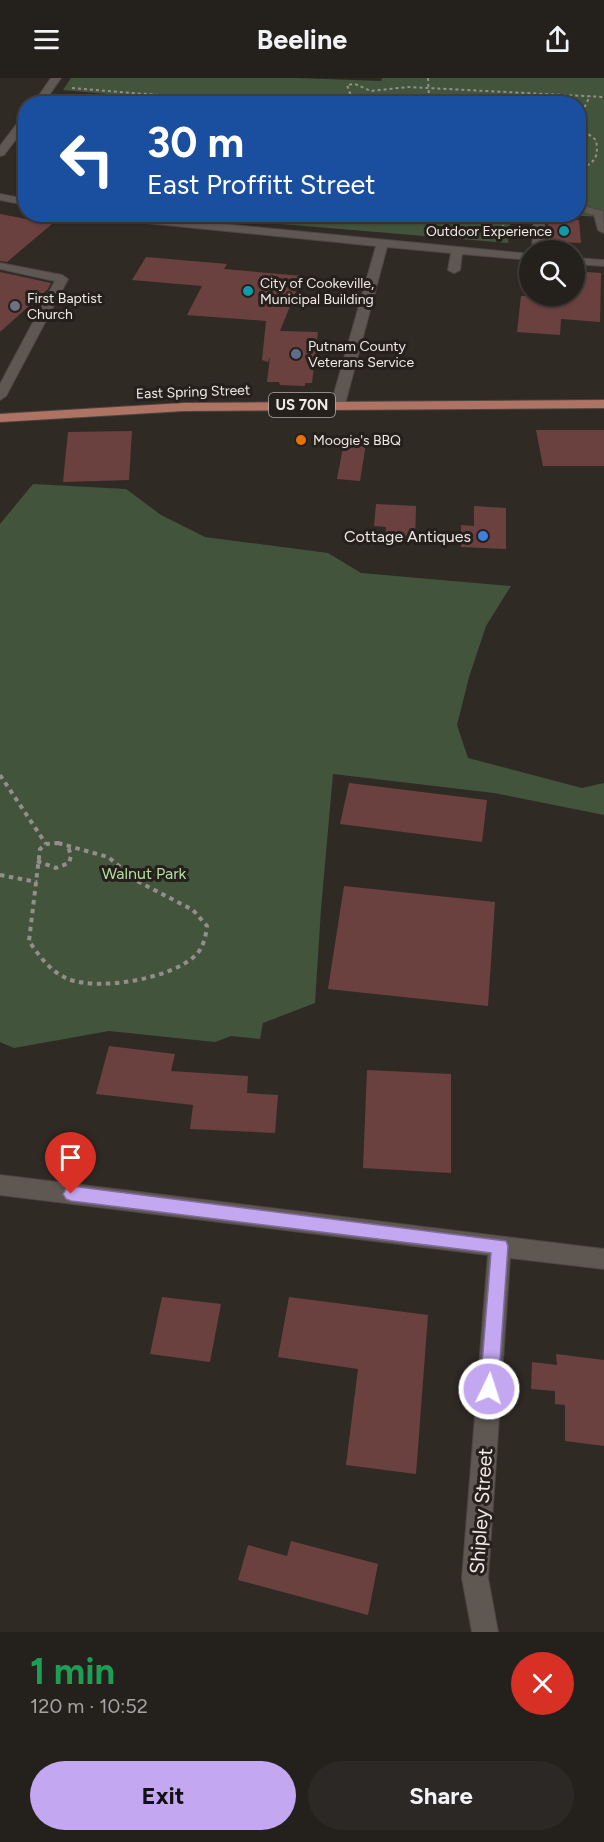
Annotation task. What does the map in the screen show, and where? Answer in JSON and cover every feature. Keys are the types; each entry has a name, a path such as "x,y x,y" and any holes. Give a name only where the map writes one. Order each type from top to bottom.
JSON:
{"main road":[{"name":"East Spring Street","path":"0,418 184,407 338,404 604,404"}],"street":[{"path":"44,96 56,78"},
{"path":"47,91 61,78"},
{"path":"0,153 18,130"},
{"path":"0,197 18,200"},
{"path":"586,209 599,213 604,230"},
{"path":"165,222 519,255"},
{"path":"538,222 538,240"},
{"path":"338,404 358,321 382,244"},
{"path":"454,270 457,250"},
{"path":"585,262 604,263"},
{"path":"0,266 62,279 0,396"},
{"path":"0,1185 604,1259"},
{"name":"Shipley Street","path":"485,1632 476,1578 500,1246"}],"path":[{"path":"428,78 428,96"},
{"path":"351,96 347,85 355,84 371,91 408,87 427,90 604,97"},
{"path":"72,88 160,96"},
{"path":"586,104 590,96"},
{"path":"586,132 596,140 598,148 594,162 586,166"},
{"path":"484,235 486,222"},
{"path":"485,228 502,227 505,224 502,222"},
{"path":"0,775 46,844"},
{"path":"58,843 68,846 108,857 139,882 193,910 207,926 206,938 196,955 177,967 139,978 100,983 70,979 43,962 30,941 37,882 37,861 40,849 46,844 58,843"},
{"path":"37,861 56,868 69,863 71,856 68,846"},
{"path":"0,875 37,882"}],"green space":[{"path":"71,78 297,78 381,81 382,78 604,78 604,217 586,216 586,96 129,96 63,90"},
{"path":"258,222 510,222 508,243"},
{"name":"Walnut Park","path":"33,484 126,489 161,515 205,537 328,553 361,573 511,586 486,626 469,677 457,725 468,758 582,788 604,783 604,815 494,793 333,774 315,1003 263,1023 260,1039 231,1036 215,1042 109,1031 14,1048 0,1042 0,524"}],"building":[{"path":"0,214 18,217 18,222 52,224 7,262 0,261"},
{"name":"Outdoor Experience","path":"548,222 579,222 581,240 549,240"},
{"path":"146,257 227,264 224,269 302,276 280,331 318,332 312,383 305,383 305,386 267,382 270,356 268,362 262,360 266,321 187,315 202,286 132,280"},
{"name":"First Baptist Church","path":"0,272 51,283 48,289 0,332"},
{"path":"585,272 601,273 600,322 561,319 560,335 517,332 520,306 585,306"},
{"path":"536,430 604,430 604,466 543,466"},
{"path":"132,431 129,480 63,482 68,432"},
{"path":"345,437 367,437 360,481 337,479"},
{"path":"376,504 416,506 415,539 385,538 386,527 374,526"},
{"name":"Cottage Antiques","path":"474,506 506,508 506,549 461,547 461,525 474,526"},
{"path":"349,783 487,800 482,842 340,824"},
{"path":"344,886 495,902 488,1006 328,989"},
{"path":"109,1046 175,1054 171,1071 248,1076 247,1093 278,1095 275,1133 190,1129 193,1105 96,1094"},
{"path":"367,1070 451,1074 451,1173 363,1168"},
{"path":"162,1297 221,1304 210,1362 150,1354"},
{"path":"289,1297 428,1315 416,1474 346,1465 358,1369 278,1357"},
{"path":"556,1354 604,1360 604,1446 565,1441 565,1405 555,1404 555,1391 531,1389 532,1362 557,1365"},
{"path":"291,1541 378,1564 368,1615 238,1580 248,1545 287,1556"}],"place":[{"name":"Outdoor Experience","path":"564,231"},
{"name":"City of Cookeville, Municipal Building","path":"248,291"},
{"name":"First Baptist Church","path":"15,306"},
{"name":"Putnam County Veterans Service","path":"296,354"},
{"name":"Moogie's BBQ","path":"301,440"},
{"name":"Cottage Antiques","path":"483,536"}],"route":[{"path":"71,1194 500,1246 489,1389"}]}
